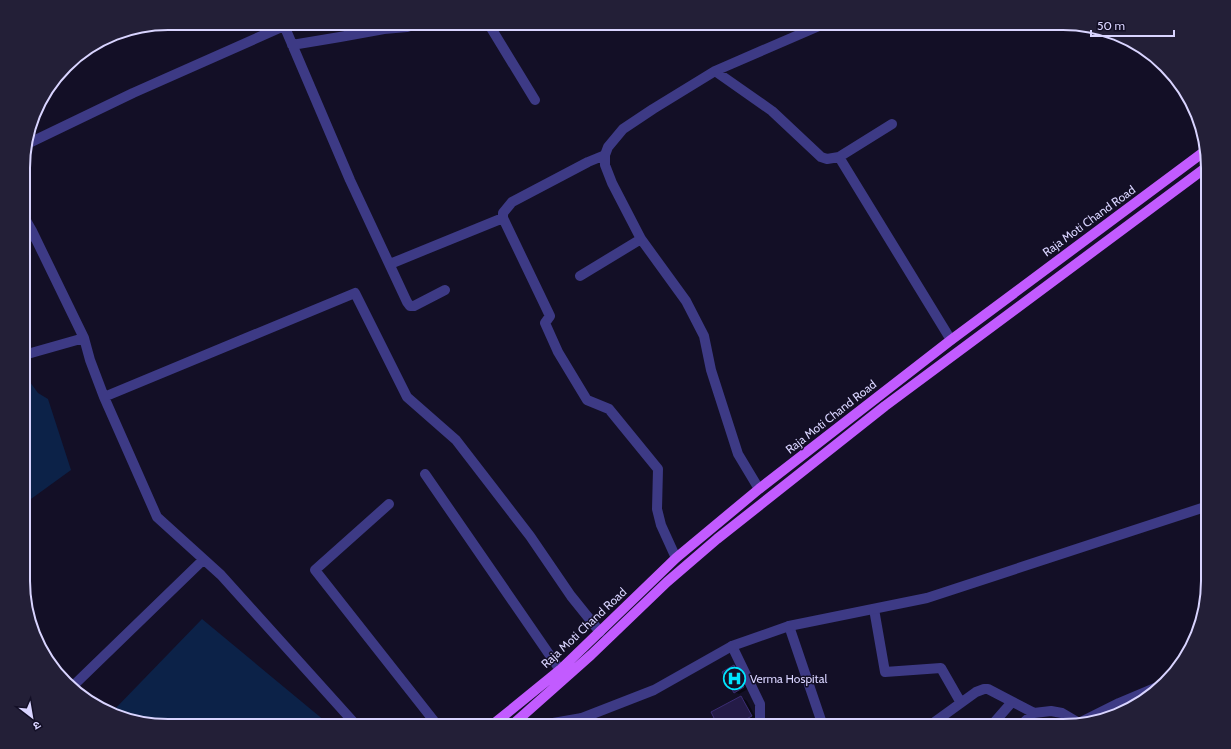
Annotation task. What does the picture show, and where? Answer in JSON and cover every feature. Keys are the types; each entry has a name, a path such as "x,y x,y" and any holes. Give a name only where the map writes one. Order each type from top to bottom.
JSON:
{"main road":[{"name":"Raja Moti Chand Road","path":"500,719 560,670 676,558 759,489 951,340 1200,155"},
{"path":"520,719 592,655 667,582 717,539 885,406 1201,171"}],"street":[{"path":"33,141 270,30"},
{"path":"286,30 350,180 407,302 410,306 414,306 445,290"},
{"path":"292,45 374,30"},
{"path":"492,30 535,100"},
{"path":"759,489 738,454 711,370 704,336 686,301 641,239 612,183 605,165 605,155 608,147 623,130 653,109 715,71 810,30"},
{"path":"715,71 772,111 821,157 827,159 838,157 892,124"},
{"path":"605,155 588,162 512,202 503,213 503,218 550,316 545,324 558,352 588,400 609,409 658,470 657,509 661,525 676,558"},
{"path":"838,157 951,340"},
{"path":"390,264 503,218"},
{"path":"30,228 84,338 90,360 104,397 157,517 221,575 351,719"},
{"path":"580,276 641,239"},
{"path":"104,397 355,293 407,397 456,440 530,536 571,596 600,632"},
{"path":"30,353 84,338"},
{"path":"425,474 560,670"},
{"path":"389,504 315,570 432,719"},
{"path":"591,719 654,690 732,646 789,626 927,598 1201,508"},
{"path":"76,683 203,560"},
{"path":"874,609 885,672 941,668 961,703"},
{"path":"789,626 821,719"},
{"path":"732,646 760,704 760,719"},
{"path":"939,719 976,692 984,689 988,689 1034,713 1051,711 1062,713 1072,719"},
{"path":"1094,715 1119,702 1147,691"},
{"path":"997,719 1012,702"},
{"path":"1028,719 1034,713"}],"water":[{"path":"30,382 38,393 48,399 71,470 30,500"},
{"path":"202,619 323,719 168,719 150,718 115,709"}],"building":[{"path":"734,665 744,687 734,693 722,672"},
{"path":"741,696 752,716 746,719 714,719 711,712"}],"place":[{"name":"Verma Hospital","path":"735,679"}]}
